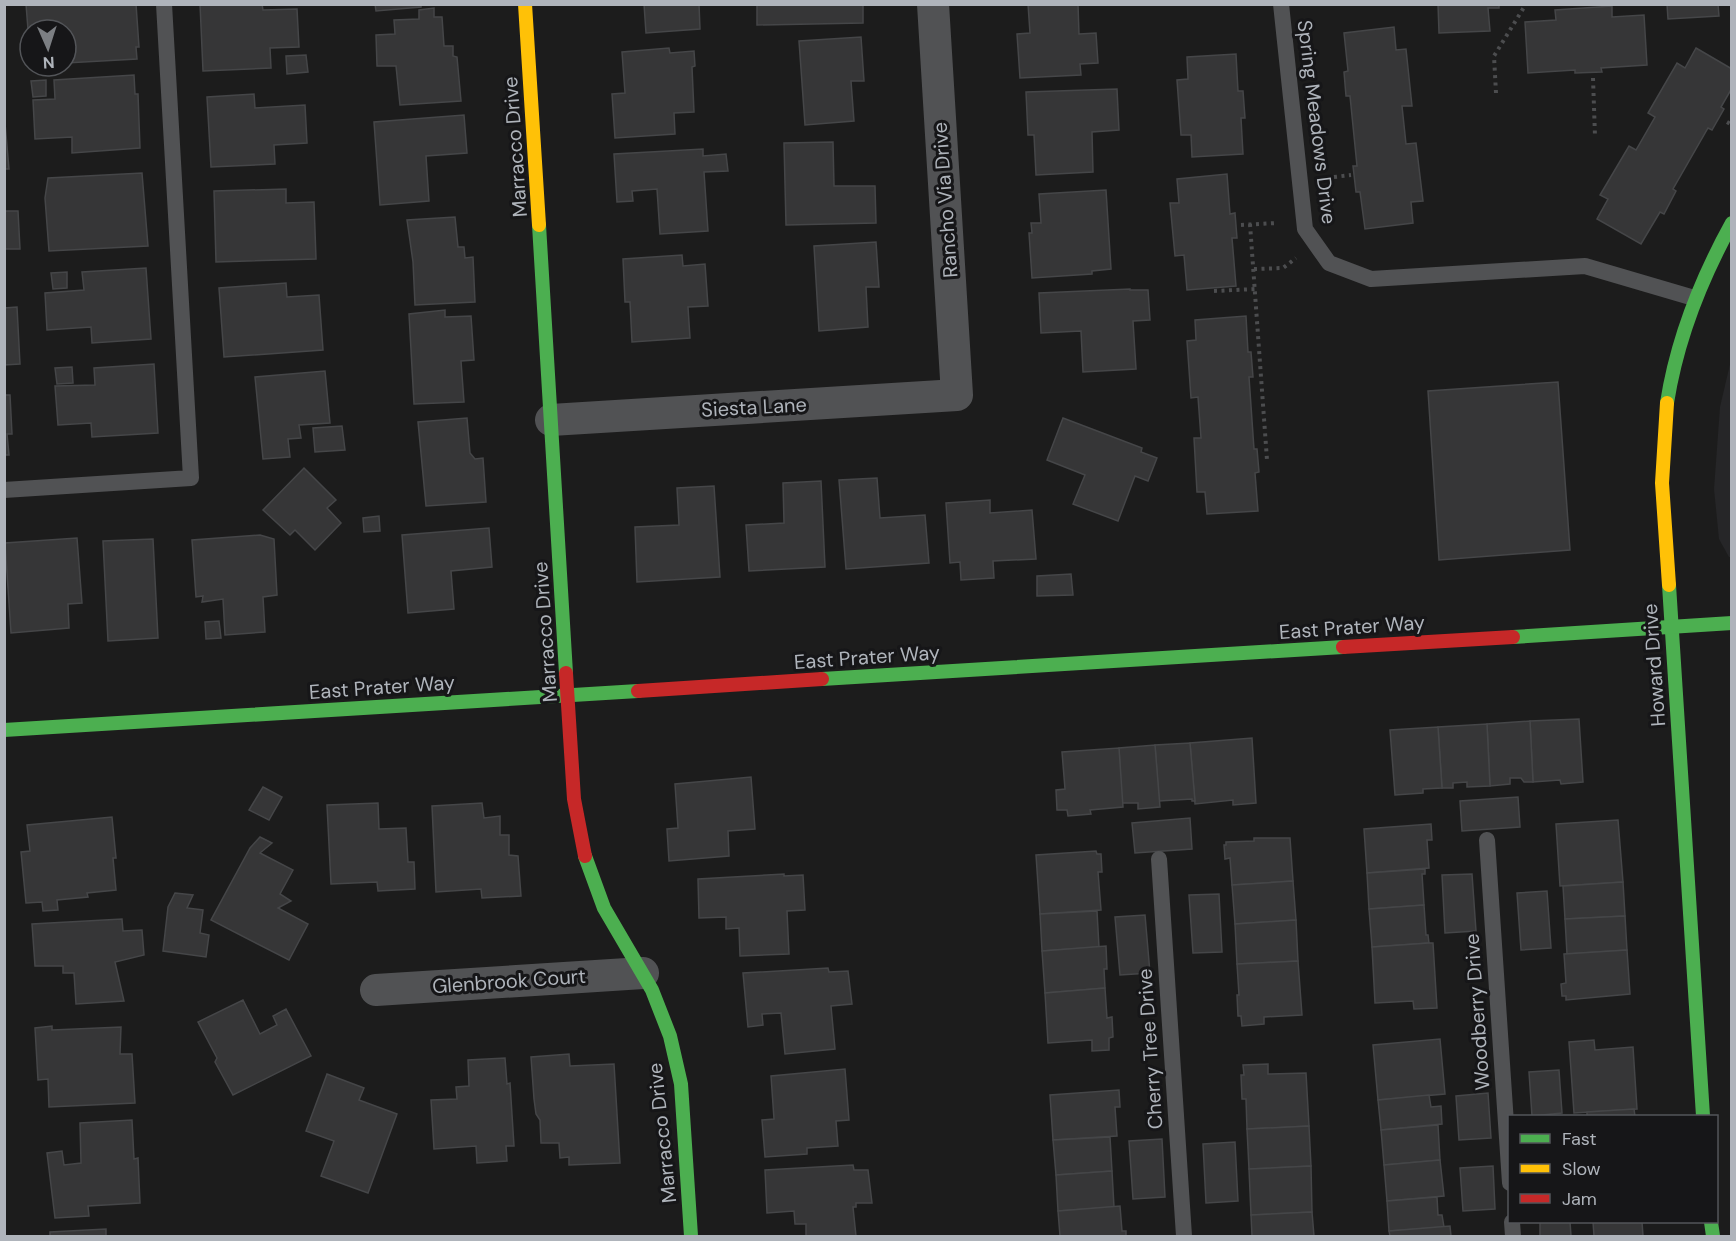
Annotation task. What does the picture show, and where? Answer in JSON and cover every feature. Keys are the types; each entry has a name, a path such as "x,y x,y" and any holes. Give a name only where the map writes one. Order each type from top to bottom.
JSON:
{"street":[{"name":"Marracco Drive","path":"525,4 574,800 585,857 604,908 652,990 670,1036 681,1084 691,1236"},
{"name":"Rancho Via Drive","path":"933,4 957,395"},
{"name":"Howard Drive","path":"1703,1115 1662,483 1665,420 1675,360 1694,298 1731,224"},
{"name":"Siesta Lane","path":"551,420 957,395"},
{"name":"East Prater Way","path":"4,730 1731,623"},
{"name":"Glenbrook Court","path":"376,990 643,973"}],"lane":[{"path":"4,490 191,478 164,4"},
{"name":"Spring Meadows Drive","path":"1281,4 1305,229 1329,262 1371,279 1585,266 1694,298"},
{"name":"Woodberry Drive","path":"1487,840 1508,1167"},
{"name":"Cherry Tree Drive","path":"1159,859 1184,1236"}],"path":[{"path":"1496,93 1494,56 1526,4"},
{"path":"1593,78 1595,136"},
{"path":"1726,122 1731,125"},
{"path":"1334,177 1352,175"},
{"path":"1241,225 1284,222"},
{"path":"1250,224 1267,460"},
{"path":"1254,269 1283,268 1298,256"},
{"path":"1214,291 1255,289"}],"shaded area":[{"path":"1731,360 1731,557 1729,557 1719,539 1714,489 1720,407"}],"building":[{"path":"26,4 136,4 139,47 136,47 137,59 78,62 78,18 27,18"},
{"path":"200,4 262,4 263,10 297,9 299,47 270,48 271,68 203,71"},
{"path":"375,4 421,4 421,7 376,11"},
{"path":"644,4 699,4 700,29 646,33"},
{"path":"757,4 863,4 863,23 757,25"},
{"path":"1028,4 1078,4 1079,34 1096,33 1098,63 1080,64 1081,75 1020,78 1017,34 1030,33"},
{"path":"1438,4 1499,4 1499,8 1488,8 1490,31 1439,33"},
{"path":"1667,4 1718,4 1719,16 1668,19"},
{"path":"1612,6 1612,17 1644,15 1647,65 1601,68 1602,72 1575,73 1575,70 1528,73 1525,22 1556,20 1555,10"},
{"path":"434,8 434,17 442,17 444,46 453,46 453,56 457,57 461,101 400,105 396,66 377,66 376,35 395,34 394,20 419,19 419,10"},
{"path":"1394,27 1396,50 1406,49 1412,106 1402,106 1406,144 1416,143 1423,201 1411,202 1413,223 1365,229 1360,192 1356,192 1353,166 1357,166 1350,96 1346,96 1344,72 1348,71 1344,33"},
{"path":"861,37 864,81 851,81 854,121 805,125 799,41"},
{"path":"669,48 670,53 694,51 695,66 692,67 694,112 674,113 675,134 615,138 612,94 625,93 622,52"},
{"path":"1696,48 1732,69 1732,88 1721,107 1724,109 1712,130 1708,128 1673,189 1676,191 1664,214 1660,212 1641,244 1597,219 1608,199 1600,195 1629,146 1636,150 1655,117 1648,113 1677,63 1685,68"},
{"path":"1236,54 1238,91 1243,91 1245,118 1241,118 1243,154 1192,157 1191,135 1181,135 1177,80 1188,79 1187,57"},
{"path":"306,55 308,72 287,74 286,56"},
{"path":"134,75 135,94 138,94 140,148 72,153 72,137 35,139 33,100 55,99 54,80"},
{"path":"46,80 46,96 33,97 31,81"},
{"path":"1117,89 1119,130 1092,132 1093,172 1036,175 1034,135 1028,135 1026,92"},
{"path":"254,94 255,108 305,105 307,143 274,145 275,164 211,167 207,97"},
{"path":"4,112 9,169 4,169"},
{"path":"464,115 467,153 426,156 429,201 380,205 374,122"},
{"path":"833,142 834,186 875,186 876,223 786,225 784,143"},
{"path":"703,149 703,156 726,154 728,171 704,172 708,231 660,234 657,189 632,191 633,201 617,202 614,154"},
{"path":"142,173 148,246 49,251 45,198 48,178"},
{"path":"1227,174 1230,214 1235,213 1237,238 1232,238 1236,286 1187,290 1184,255 1175,256 1170,203 1179,203 1177,179"},
{"path":"286,189 286,203 314,202 316,259 216,262 214,191"},
{"path":"1106,190 1111,269 1092,271 1092,274 1032,278 1029,233 1032,233 1031,223 1041,223 1039,194"},
{"path":"4,211 18,211 20,249 4,249"},
{"path":"455,217 458,247 464,247 465,258 473,257 475,302 415,305 413,262 407,220"},
{"path":"876,242 879,287 866,287 868,327 819,331 814,246"},
{"path":"682,255 683,266 705,264 708,306 688,307 690,338 632,342 630,302 625,302 623,259"},
{"path":"146,268 151,339 92,343 91,327 47,330 45,293 84,290 82,272"},
{"path":"67,272 67,288 53,289 51,273"},
{"path":"286,283 287,297 319,295 323,350 224,357 219,288"},
{"path":"1148,290 1150,320 1133,321 1136,369 1083,372 1081,331 1041,333 1039,293"},
{"path":"17,307 20,364 4,365 4,308"},
{"path":"445,310 445,317 471,316 474,360 461,361 464,402 414,404 409,314"},
{"path":"1246,316 1248,352 1251,352 1253,377 1249,377 1254,449 1257,449 1259,472 1255,473 1258,511 1207,514 1205,492 1197,492 1194,438 1201,438 1198,397 1191,398 1187,341 1196,340 1195,320"},
{"path":"154,364 158,433 92,437 91,423 58,425 55,386 95,385 94,368"},
{"path":"72,367 73,383 57,384 55,368"},
{"path":"325,371 330,423 299,425 301,438 288,439 290,457 263,459 255,377"},
{"path":"1558,382 1570,550 1439,560 1428,391"},
{"path":"4,395 10,395 12,434 7,434 9,455 4,455"},
{"path":"467,418 470,453 475,459 483,458 486,502 426,506 418,422"},
{"path":"1063,418 1142,448 1141,452 1157,458 1148,481 1135,476 1118,521 1073,504 1085,475 1047,460"},
{"path":"342,426 345,450 315,452 313,428"},
{"path":"304,468 336,500 327,508 341,523 315,550 295,530 290,535 263,510"},
{"path":"877,478 880,518 925,515 929,563 846,569 839,480"},
{"path":"821,481 825,567 749,571 746,525 784,523 783,483"},
{"path":"714,486 720,577 637,582 635,527 679,525 677,488"},
{"path":"990,500 990,513 1032,510 1036,559 993,561 994,578 961,580 960,562 950,563 946,503"},
{"path":"379,516 380,531 364,532 363,518"},
{"path":"489,528 492,567 451,571 454,609 408,613 402,535"},
{"path":"260,535 274,539 277,595 263,597 265,632 225,635 223,599 202,602 203,596 196,597 192,540"},
{"path":"77,538 82,603 68,604 69,628 11,633 5,543"},
{"path":"153,539 158,638 108,641 103,541"},
{"path":"1071,574 1073,595 1037,596 1037,576"},
{"path":"219,621 221,638 206,639 205,622"},
{"path":"1579,719 1583,782 1561,784 1560,780 1533,782 1530,721"},
{"path":"1530,721 1533,782 1524,782 1521,778 1510,778 1510,784 1490,786 1487,724"},
{"path":"1487,724 1490,786 1467,787 1467,782 1453,783 1453,788 1442,788 1438,727"},
{"path":"1438,727 1442,788 1423,789 1423,793 1395,795 1390,730"},
{"path":"1252,738 1256,803 1233,805 1233,800 1195,804 1190,743"},
{"path":"1190,743 1195,801 1192,799 1159,801 1155,745"},
{"path":"1155,745 1160,807 1138,809 1138,803 1122,803 1119,748"},
{"path":"1119,748 1123,807 1090,810 1091,814 1068,816 1067,810 1057,810 1056,790 1065,789 1062,752"},
{"path":"751,777 755,829 728,831 729,856 669,861 667,829 678,828 675,784"},
{"path":"263,787 282,797 269,820 249,810"},
{"path":"1518,797 1520,827 1462,831 1460,801"},
{"path":"378,803 379,829 406,828 408,862 414,862 415,889 378,891 377,882 331,884 327,805"},
{"path":"482,803 484,818 500,816 500,835 509,835 509,855 518,856 521,896 482,898 481,889 436,892 432,806"},
{"path":"112,817 116,890 87,893 88,897 57,900 58,910 43,911 42,902 26,903 21,852 30,851 27,825"},
{"path":"1190,818 1192,849 1135,853 1132,823"},
{"path":"1618,820 1623,882 1560,886 1556,824"},
{"path":"1431,824 1432,840 1427,840 1429,868 1367,873 1364,829"},
{"path":"260,837 272,843 260,853 293,870 280,894 291,901 278,908 308,924 289,960 211,920 250,848"},
{"path":"1254,838 1290,838 1293,881 1232,885 1230,858 1225,859 1224,845 1226,842 1254,841"},
{"path":"1096,851 1097,854 1101,854 1102,872 1098,872 1101,910 1040,914 1036,855"},
{"path":"1425,869 1425,874 1422,874 1424,905 1369,909 1367,873"},
{"path":"784,874 784,876 803,875 805,910 787,911 789,954 740,956 739,928 726,929 726,917 699,918 698,879"},
{"path":"1472,874 1476,931 1445,933 1442,875"},
{"path":"1293,881 1296,920 1235,924 1232,885"},
{"path":"1623,882 1625,916 1565,919 1563,886"},
{"path":"1547,891 1551,948 1521,950 1517,893"},
{"path":"175,893 193,895 187,908 203,910 200,933 209,935 206,957 163,951 168,907"},
{"path":"1219,894 1222,952 1193,953 1189,895"},
{"path":"1424,905 1426,935 1428,935 1429,943 1372,947 1369,909"},
{"path":"1097,911 1099,947 1042,951 1040,914"},
{"path":"1145,915 1150,973 1120,975 1115,917"},
{"path":"1625,916 1627,950 1567,954 1565,919"},
{"path":"122,919 123,931 142,930 144,955 115,962 124,1001 76,1004 74,973 63,973 63,966 35,966 32,924"},
{"path":"1296,920 1298,961 1237,964 1235,924"},
{"path":"1433,943 1437,1008 1414,1009 1413,1001 1375,1003 1372,947"},
{"path":"1106,946 1105,988 1045,993 1042,951"},
{"path":"1627,950 1630,994 1566,1000 1566,996 1562,996 1561,984 1566,983 1564,954"},
{"path":"1298,961 1302,1015 1264,1017 1264,1024 1242,1026 1241,1016 1238,1016 1237,964"},
{"path":"828,968 829,972 848,971 852,1004 831,1006 835,1049 785,1054 781,1013 762,1014 763,1025 748,1027 743,973"},
{"path":"1105,988 1107,1018 1112,1017 1113,1037 1109,1038 1109,1050 1092,1051 1092,1040 1048,1043 1045,993"},
{"path":"243,1000 260,1034 277,1025 273,1016 286,1009 311,1056 233,1095 215,1062 217,1058 198,1022"},
{"path":"52,1026 52,1030 121,1027 120,1054 132,1054 135,1103 49,1107 48,1079 38,1080 35,1028"},
{"path":"1440,1039 1445,1094 1378,1100 1373,1045"},
{"path":"1594,1040 1595,1050 1633,1047 1637,1109 1574,1113 1569,1042"},
{"path":"569,1054 570,1066 614,1064 620,1163 569,1165 569,1157 560,1158 559,1143 541,1143 540,1120 536,1114 534,1099 531,1057"},
{"path":"505,1058 507,1084 510,1083 514,1146 506,1146 507,1161 477,1163 476,1146 434,1149 431,1100 457,1099 456,1087 469,1086 468,1060"},
{"path":"1268,1064 1268,1074 1306,1073 1309,1126 1247,1129 1246,1099 1242,1099 1243,1065"},
{"path":"845,1069 849,1120 836,1121 838,1146 807,1148 807,1154 765,1157 762,1120 774,1119 771,1076"},
{"path":"1559,1070 1562,1113 1532,1115 1529,1072"},
{"path":"327,1074 364,1088 359,1100 397,1114 368,1193 321,1176 334,1141 306,1131"},
{"path":"1119,1090 1120,1107 1115,1107 1117,1136 1053,1140 1050,1095"},
{"path":"1488,1093 1491,1138 1459,1140 1456,1096"},
{"path":"1429,1095 1431,1107 1441,1106 1442,1124 1381,1130 1378,1100"},
{"path":"1634,1109 1635,1115 1587,1115 1587,1112"},
{"path":"132,1120 134,1159 138,1158 140,1203 88,1206 89,1216 55,1218 47,1153 62,1151 64,1165 81,1163 80,1123"},
{"path":"1438,1125 1440,1160 1384,1165 1381,1130"},
{"path":"1309,1126 1311,1166 1249,1169 1247,1129"},
{"path":"1110,1137 1112,1171 1056,1175 1053,1140"},
{"path":"1162,1139 1165,1197 1133,1199 1129,1141"},
{"path":"1235,1142 1238,1201 1206,1203 1203,1144"},
{"path":"1440,1160 1444,1196 1387,1201 1384,1165"},
{"path":"853,1165 854,1170 868,1170 872,1203 856,1203 856,1207 853,1207 856,1236 806,1236 806,1224 795,1224 794,1211 767,1213 765,1170"},
{"path":"1311,1166 1312,1212 1251,1215 1249,1169"},
{"path":"1493,1166 1495,1209 1463,1211 1460,1168"},
{"path":"1112,1171 1114,1207 1058,1211 1056,1175"},
{"path":"1437,1197 1438,1215 1442,1215 1444,1227 1389,1231 1387,1201"},
{"path":"1120,1206 1122,1231 1126,1231 1126,1236 1060,1236 1058,1211"},
{"path":"1312,1212 1314,1236 1252,1236 1251,1215"},
{"path":"1540,1223 1570,1223 1571,1236 1540,1236"},
{"path":"1593,1223 1642,1223 1643,1236 1594,1236"},
{"path":"1450,1226 1451,1236 1390,1236 1389,1231"},
{"path":"106,1229 106,1236 50,1236 50,1232"}],"traffic: fast":[{"path":"1667,403 1677,356 1692,310 1710,266 1732,223"},
{"path":"539,225 566,673"},
{"path":"1669,585 1703,1115"},
{"path":"1513,637 1732,623"},
{"path":"822,679 1343,647"},
{"path":"4,730 638,691"},
{"path":"585,856 604,908 652,990 670,1036 681,1084 691,1236"},
{"path":"1711,1223 1713,1236"}],"traffic: slow":[{"path":"525,4 539,225"},
{"path":"1667,403 1662,483 1669,585"}],"traffic: jam":[{"path":"1343,647 1513,637"},
{"path":"566,673 574,799 585,856"},
{"path":"638,691 822,679"}]}
